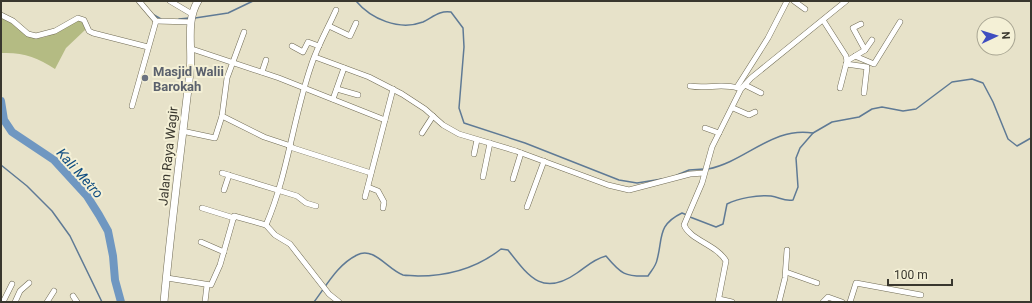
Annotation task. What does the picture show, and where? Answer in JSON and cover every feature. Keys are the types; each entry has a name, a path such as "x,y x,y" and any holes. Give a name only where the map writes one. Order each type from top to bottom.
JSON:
{"main road":[{"path":"191,18 198,1"},
{"name":"Jalan Raya Wagir","path":"164,302 192,49 191,18"}],"street":[{"path":"139,1 156,21"},
{"path":"170,1 191,18"},
{"path":"732,302 719,301 726,261 718,251 686,229 684,220 702,183 710,152 719,132 741,87 787,1"},
{"path":"794,1 805,9"},
{"path":"741,87 846,1"},
{"path":"266,225 278,190 304,88 314,57 336,10"},
{"path":"1,15 33,36 44,35 78,18 84,20 89,31 93,33 148,47"},
{"path":"156,21 191,18"},
{"path":"822,20 846,56 847,62 840,88"},
{"path":"132,106 156,21"},
{"path":"855,56 874,64 900,22"},
{"path":"329,26 350,36 356,23"},
{"path":"861,24 853,28 865,50"},
{"path":"182,131 215,138 222,116 227,78 244,32"},
{"path":"847,62 865,50 872,40"},
{"path":"292,46 303,52 308,42 319,46"},
{"path":"192,49 262,72 385,120"},
{"path":"314,57 393,89 415,102 448,128 477,140 544,161 592,180 629,190 705,170"},
{"path":"262,72 266,60"},
{"path":"847,62 867,67 864,93"},
{"path":"333,100 344,68"},
{"path":"690,86 702,88 718,85 741,87 760,93"},
{"path":"337,89 358,96"},
{"path":"365,197 393,89"},
{"path":"732,108 749,115 755,112"},
{"path":"222,116 264,137 371,173"},
{"path":"422,133 432,116"},
{"path":"705,128 719,132"},
{"path":"474,154 477,140"},
{"path":"483,178 490,143"},
{"path":"513,179 521,153"},
{"path":"527,207 544,161"},
{"path":"222,173 297,196 306,203 316,206"},
{"path":"224,190 229,175"},
{"path":"368,187 378,191 384,202 383,208"},
{"path":"202,208 234,218 235,216 266,225 278,238 290,244 322,286 339,302"},
{"path":"167,278 207,285 212,284 224,252 234,218"},
{"path":"201,242 224,252"},
{"path":"779,302 786,272 787,250"},
{"path":"786,272 817,283"},
{"path":"15,302 20,291 29,283"},
{"path":"850,302 856,283 920,295"},
{"path":"6,301 12,284"},
{"path":"205,302 207,285"},
{"path":"47,302 54,291"},
{"path":"73,296 78,302"},
{"path":"823,302 828,297 842,302"}],"green space":[{"path":"1,16 24,32 36,38 48,36 76,21 82,21 86,27 85,30 66,48 55,69 30,56 16,53 1,53"}],"waterway":[{"path":"195,18 228,13 253,1"},
{"path":"356,1 377,18 395,24 414,24 423,22 443,12 451,12 463,28 464,47 459,108 464,123 525,143 619,180 637,183 662,179"},
{"path":"154,15 161,19"},
{"path":"179,19 189,18"},
{"path":"690,217 716,227 723,224 727,204 732,202 748,197 760,196 771,196 785,200 793,200 798,187 796,158 800,148 813,133 832,122 859,117 872,109 882,107 903,111 916,109 952,82 972,79 983,83 993,102 1008,139 1017,146 1031,138"},
{"name":"Kali Metro","path":"1,101 4,120 12,132 54,160 87,196 99,215 108,231 113,256 115,280 121,302"},
{"path":"708,169 734,159 772,139 799,132 813,133"},
{"path":"1,165 27,186 52,211 70,236 102,302"},
{"path":"677,175 689,170 704,169"},
{"path":"314,302 338,270 350,259 363,253 375,256 403,275 429,276 462,270 492,256 501,249 508,250 530,275 538,281 546,283 555,283 565,280 594,261 606,256 620,271 624,273 634,276 648,276 655,266 662,233 668,222 682,213 687,215"}],"place":[{"name":"Masjid Walii Barokah","path":"145,78"}]}
